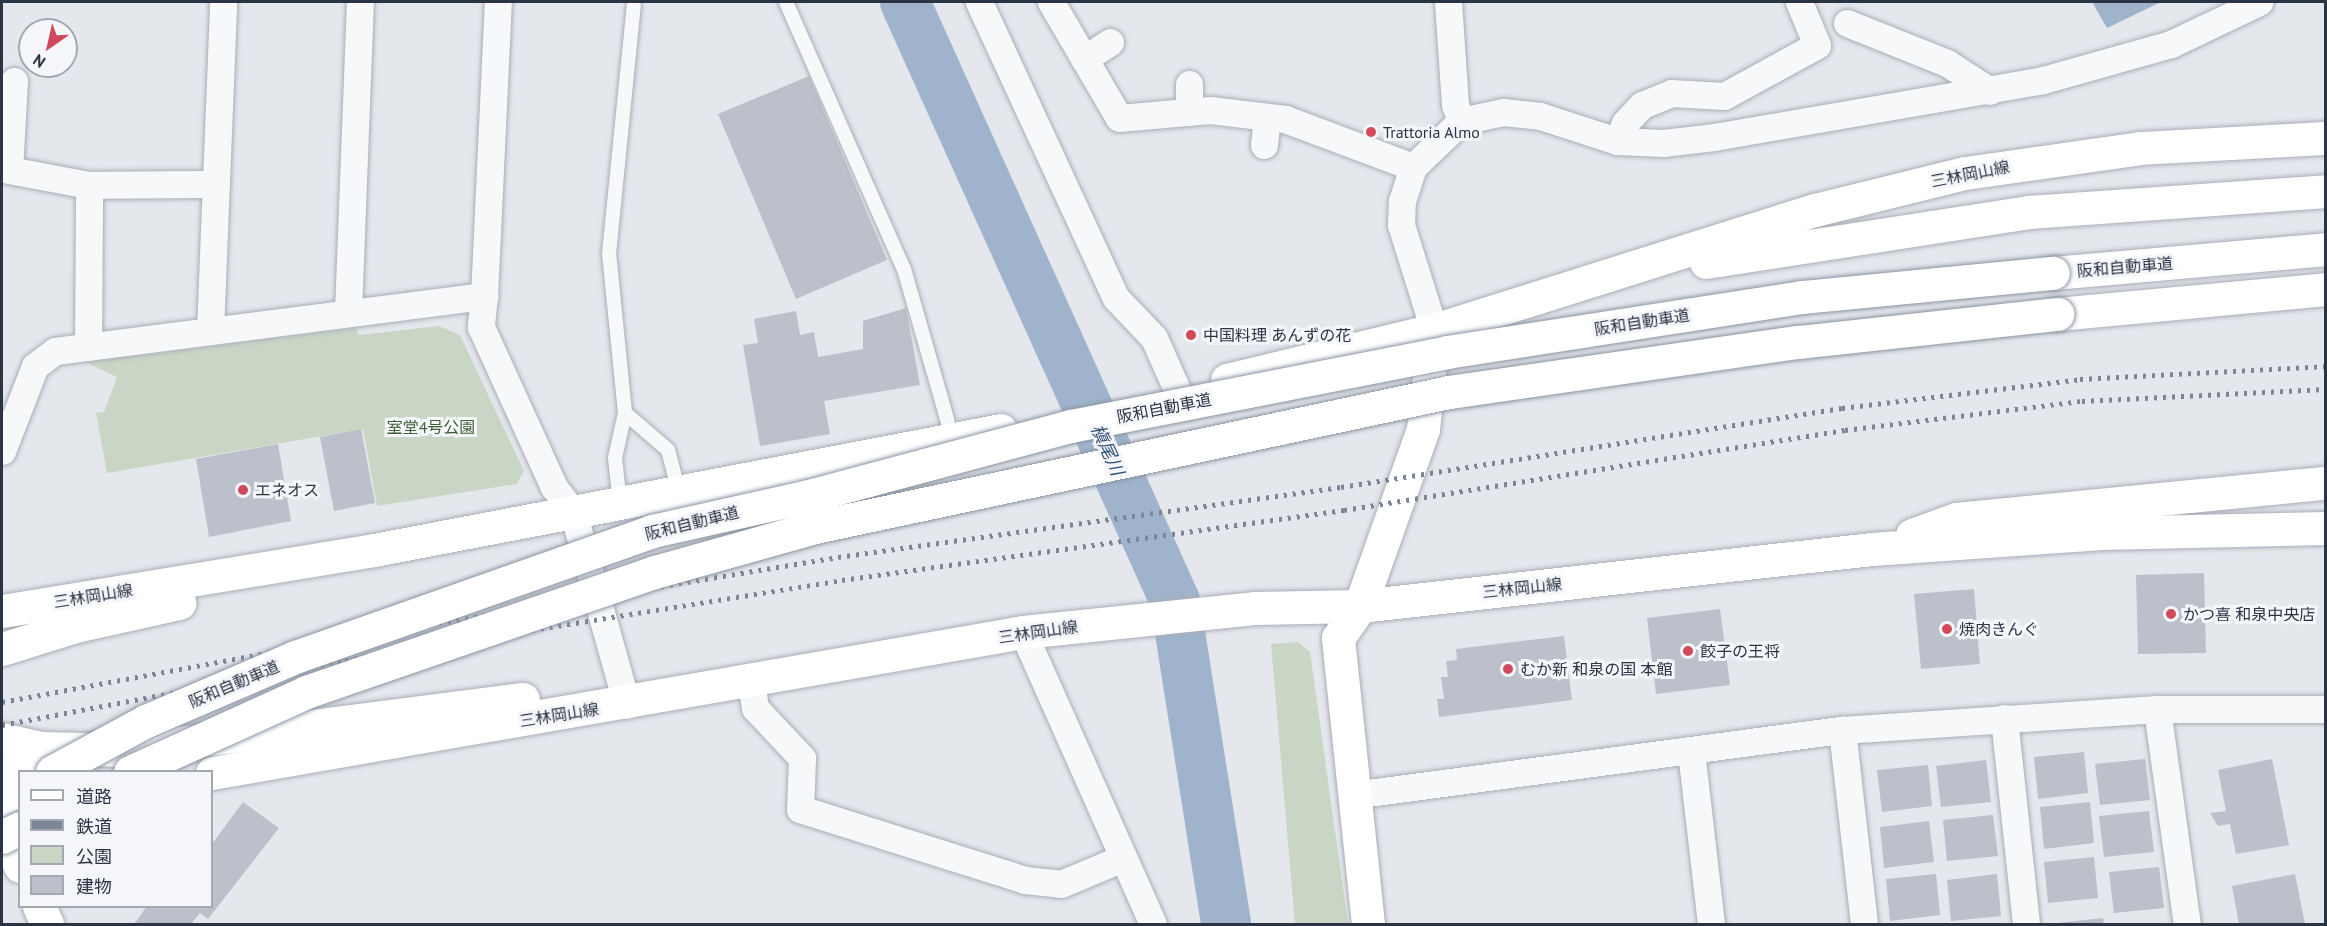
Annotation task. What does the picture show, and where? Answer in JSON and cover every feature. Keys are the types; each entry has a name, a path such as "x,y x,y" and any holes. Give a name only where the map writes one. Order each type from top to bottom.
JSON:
{"main road":[{"name":"三林岡山線","path":"2,611 374,550 680,494 959,429 1166,395 1434,330 1627,273 1815,210 1965,173 2140,148 2325,138"},
{"name":"三林岡山線","path":"1627,273 2028,212 2325,190"},
{"name":"阪和自動車道","path":"54,770 146,721 296,657 652,531 1071,426 1470,349 1802,297 2325,249"},
{"path":"2,739 41,748 127,761 306,693 655,572 815,527 1449,392 1798,342 2056,314 2325,289"},
{"path":"1368,924 1338,638 1360,606 1423,429 1434,330"},
{"name":"三林岡山線","path":"1872,549 1956,519 2325,483"},
{"name":"三林岡山線","path":"213,773 627,705 1038,631 1237,609 1360,606 1872,549 2101,533 2325,528"},
{"path":"2,649 76,626 288,579 374,550"},
{"path":"33,770 127,761 568,693 596,691 627,705"},
{"path":"2,773 18,771"},
{"path":"2,799 18,790"},
{"path":"2,808 18,805"},
{"path":"2,828 18,862"},
{"path":"2,837 18,829"},
{"path":"40,908 47,924"}],"street":[{"path":"210,331 223,2"},
{"path":"348,312 360,2"},
{"path":"498,2 481,327 555,487 573,512 627,705"},
{"path":"979,2 1116,298 1154,338 1166,395"},
{"path":"1051,2 1119,118 1189,112 1285,119 1413,167"},
{"path":"1448,2 1455,105 1461,120"},
{"path":"1617,141 1625,123 1642,105 1671,93 1724,96 1817,45 1799,2"},
{"path":"1811,29 1822,2"},
{"path":"1434,330 1401,225 1413,167 1461,120 1503,112 1540,116 1617,141 1663,143 1714,137 1990,91 2171,44 2259,2"},
{"path":"1847,22 1947,63 1990,91"},
{"path":"1084,59 1110,42"},
{"path":"14,81 9,170 89,185 216,184"},
{"path":"1188,84 1189,112"},
{"path":"1264,145 1267,117"},
{"path":"88,347 89,185"},
{"path":"2,451 35,366 55,351 484,296"},
{"path":"1038,631 1123,858 1153,924"},
{"path":"751,682 754,708 802,758 800,809 1025,880 1061,884 1123,858"},
{"path":"1353,795 1842,730 2157,709 2325,709"},
{"path":"2157,709 2187,924"},
{"path":"2004,718 2026,924"},
{"path":"1842,730 1864,924"},
{"path":"1691,751 1711,924"}],"lane":[{"path":"786,2 904,269 959,429"},
{"path":"620,504 615,458 626,412 609,254 634,5"},
{"path":"626,412 668,450 680,494"}],"green space":[{"name":"室堂4号公園","path":"439,326 460,335 524,471 517,484 377,506 363,429 107,473 96,413 104,412 117,377 85,362 356,328 359,335"},
{"path":"1298,642 1310,652 1348,924 1295,924 1271,644"}],"water":[{"path":"2092,2 2161,2 2107,28"}],"building":[{"path":"809,76 887,260 796,299 718,114"},
{"path":"906,308 920,385 824,401 830,434 760,446 743,345 758,343 754,319 796,311 800,335 814,332 818,357 863,349 863,321"},
{"path":"361,429 375,503 334,511 320,437"},
{"path":"278,444 291,521 209,537 196,459"},
{"name":"かつ喜 和泉中央店","path":"2204,573 2206,653 2138,654 2136,575"},
{"name":"焼肉きんぐ","path":"1974,589 1980,664 1921,669 1914,594"},
{"name":"餃子の王将","path":"1720,609 1730,685 1656,694 1647,618"},
{"name":"むか新 和泉の国 本館","path":"1564,636 1572,700 1439,717 1437,699 1444,699 1441,677 1448,677 1446,661 1457,660 1456,649"},
{"path":"2084,752 2088,793 2038,799 2034,757"},
{"path":"2145,759 2150,800 2100,805 2095,764"},
{"path":"2272,759 2289,845 2236,854 2230,824 2218,826 2210,813 2226,811 2218,770"},
{"path":"1986,760 1991,802 1941,807 1936,766"},
{"path":"1928,765 1932,806 1882,812 1877,770"},
{"path":"243,802 279,828 208,919 200,913 191,924 134,924 146,908 213,908 213,843"},
{"path":"2090,802 2094,843 2044,849 2040,807"},
{"path":"2149,811 2154,852 2104,857 2099,816"},
{"path":"1993,815 1998,856 1947,861 1943,820"},
{"path":"1929,821 1934,862 1884,868 1880,827"},
{"path":"2094,857 2098,898 2048,903 2044,862"},
{"path":"2159,867 2164,908 2114,913 2109,872"},
{"path":"1936,874 1940,915 1890,921 1886,879"},
{"path":"1997,874 2001,916 1951,921 1947,880"},
{"path":"2295,874 2305,924 2239,924 2232,886"},
{"path":"2103,918 2104,924 2057,923"}],"waterway":[{"name":"槇尾川","path":"905,2 1175,601 1226,924"}],"railway":[{"path":"2,702 341,639 838,557 1341,487 1842,408 2080,379 2326,366"},
{"path":"2,725 345,660 842,580 1344,510 1845,430 2082,401 2326,389"}],"place":[{"name":"Trattoria Almo","path":"1371,132"},
{"name":"中国料理 あんずの花","path":"1191,335"},
{"name":"エネオス","path":"243,490"},
{"name":"かつ喜 和泉中央店","path":"2171,614"},
{"name":"焼肉きんぐ","path":"1947,629"},
{"name":"餃子の王将","path":"1688,651"},
{"name":"むか新 和泉の国 本館","path":"1508,669"}]}
